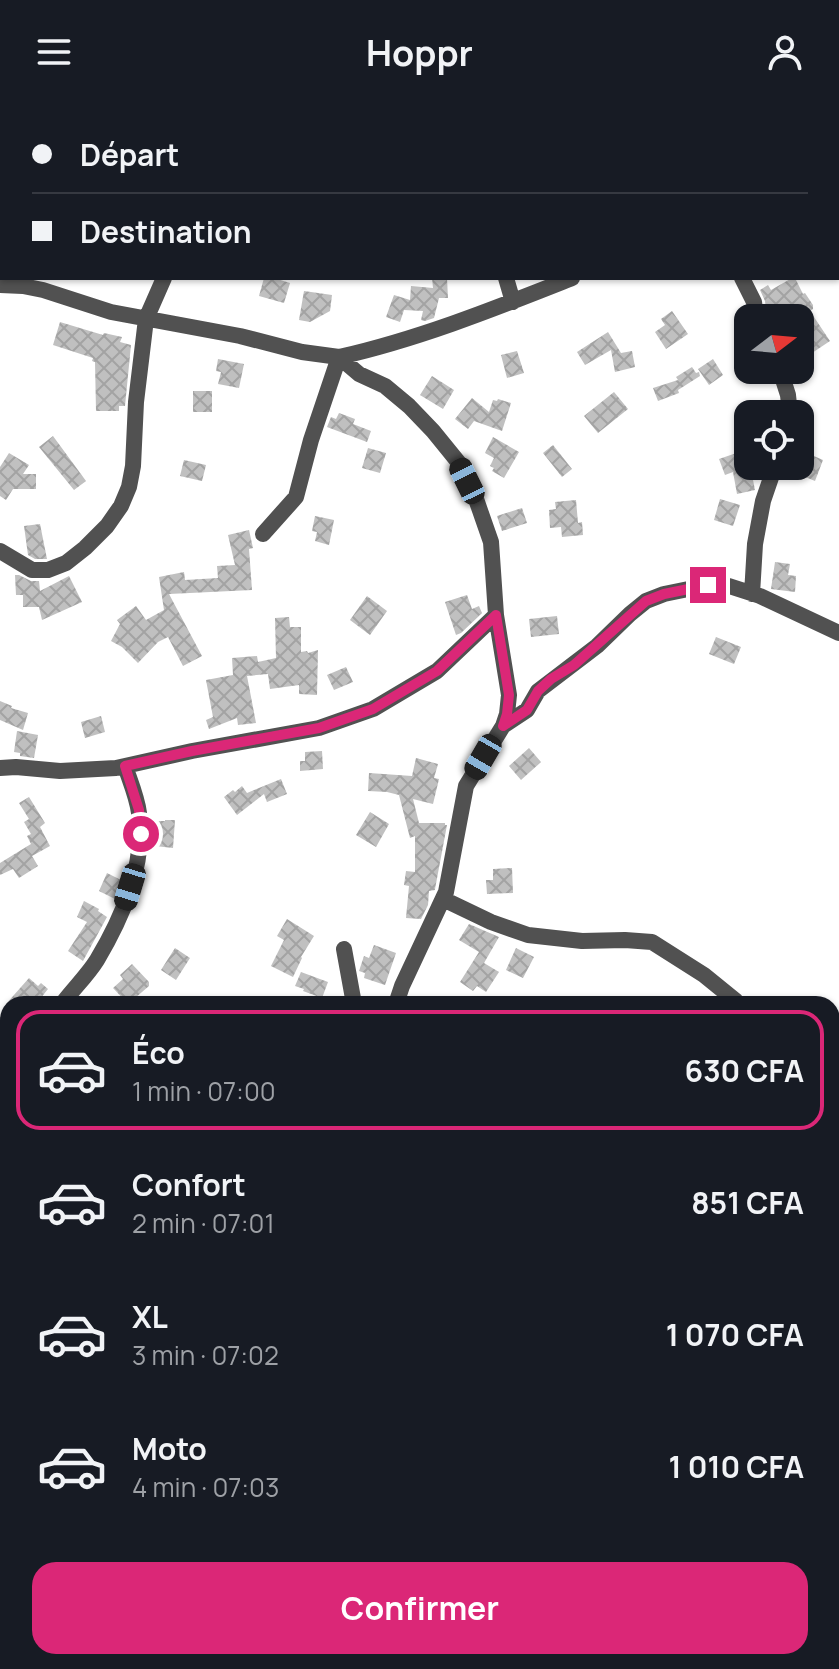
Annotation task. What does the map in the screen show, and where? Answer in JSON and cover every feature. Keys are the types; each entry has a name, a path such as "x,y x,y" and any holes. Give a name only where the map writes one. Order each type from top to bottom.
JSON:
{"street":[{"path":"0,551 32,570 48,570 66,563 85,548 121,506 133,466 136,402 146,319 163,280"},
{"path":"507,280 513,302"},
{"path":"0,285 43,290 111,312 339,357 390,345 567,280"},
{"path":"743,280 754,304"},
{"path":"263,534 296,497 339,357"},
{"path":"339,357 359,374 385,386 409,406 459,463 491,542 496,615 509,695 503,726 466,786 446,892 399,996"},
{"path":"752,594 755,544 770,480"},
{"path":"503,726 527,710 538,691 551,679 574,665 646,601 664,594 708,585 729,586 839,633"},
{"path":"0,768 60,771 125,766 319,728 373,709 437,671 496,615"},
{"path":"68,996 96,962 124,907 136,865 141,834 139,810 125,766"},
{"path":"443,899 491,922 528,935 582,941 652,942 704,975 730,996"},
{"path":"344,949 353,996"}],"building":[{"path":"263,280 290,283 284,303 259,296"},
{"path":"432,280 447,280 448,298 439,298 434,318 421,320 423,311 404,310 400,322 386,317 394,295 410,300 411,286 433,288"},
{"path":"788,280 796,280 812,304 765,304 760,290 768,285 771,290"},
{"path":"304,291 332,295 330,311 310,322 299,320"},
{"path":"672,311 688,334 666,349 655,332 665,325 661,319"},
{"path":"814,317 830,341 814,352"},
{"path":"60,322 103,335 122,337 120,342 131,345 125,406 119,406 119,411 96,411 95,362 93,358 53,345"},
{"path":"608,332 621,353 632,351 635,367 615,372 611,350 585,365 577,352"},
{"path":"517,351 524,373 507,378 501,355"},
{"path":"218,359 244,364 239,388 218,384 221,372 216,371"},
{"path":"713,359 723,375 709,385 698,369"},
{"path":"692,367 700,376 678,390 679,393 658,401 653,388 678,380 676,377"},
{"path":"432,376 454,390 443,409 420,395"},
{"path":"193,391 212,391 212,412 193,412"},
{"path":"614,392 628,409 598,433 584,416"},
{"path":"472,398 489,412 493,400 511,403 502,431 474,421 468,429 455,419"},
{"path":"339,413 355,419 353,424 371,431 367,442 327,427 331,417 336,419"},
{"path":"53,436 86,481 74,490 39,447"},
{"path":"493,437 519,452 504,478 492,471 494,468 490,466 494,458 485,453"},
{"path":"553,445 572,469 562,477 543,453"},
{"path":"368,448 386,453 380,473 362,468"},
{"path":"9,453 29,465 23,474 36,474 36,489 13,489 6,500 0,496 0,467"},
{"path":"734,454 734,478 733,472 725,475 719,459"},
{"path":"814,456 823,460 815,481 813,480"},
{"path":"184,460 206,465 202,481 180,476"},
{"path":"734,480 753,480 755,490 737,494"},
{"path":"720,499 740,505 733,526 714,520"},
{"path":"576,500 578,523 582,522 583,535 562,537 561,527 550,528 549,510 556,509 555,502"},
{"path":"522,508 527,523 502,531 497,516"},
{"path":"315,516 334,520 329,545 315,541 317,532 312,531"},
{"path":"40,524 47,559 35,559 28,555 24,526"},
{"path":"249,530 253,548 249,549 252,590 169,594 202,656 183,666 168,637 158,642 138,663 111,641 120,624 117,620 136,606 146,620 164,610 159,577 184,572 185,580 218,578 217,566 235,565 228,535"},
{"path":"775,562 790,564 788,575 796,576 795,592 771,589"},
{"path":"15,575 39,581 40,591 69,576 82,602 42,620 39,607 23,607 23,595 16,595"},
{"path":"467,595 472,609 479,606 482,613 456,635 445,602"},
{"path":"367,596 387,611 370,635 350,620"},
{"path":"557,616 559,634 531,637 529,619"},
{"path":"289,617 290,627 301,627 301,652 318,650 317,695 299,694 299,685 270,689 268,674 247,676 256,723 238,725 237,718 209,729 206,720 213,717 206,680 233,675 232,658 257,656 258,662 276,658 275,618"},
{"path":"716,637 741,647 734,664 709,654"},
{"path":"346,667 353,682 334,690 327,675"},
{"path":"0,701 28,713 23,730 0,720"},
{"path":"101,716 105,732 85,738 81,722"},
{"path":"17,731 38,735 34,758 14,752"},
{"path":"529,748 541,762 521,780 509,766"},
{"path":"322,751 323,769 300,771 300,761 305,761 305,752"},
{"path":"416,758 438,764 434,778 439,779 433,804 413,799 419,823 447,825 435,890 429,891 428,905 421,919 406,918 409,886 404,885 406,871 415,872 415,836 410,838 399,795 368,791 369,773 412,776"},
{"path":"281,779 287,794 267,802 264,794 237,815 224,797 242,786 247,793"},
{"path":"29,797 45,823 40,827 50,846 32,856 38,866 19,878 13,869 0,875 0,863 31,844 27,836 31,834 24,822 29,819 19,803"},
{"path":"370,812 389,824 376,847 356,835"},
{"path":"175,820 173,848 155,846 156,833 151,832 151,824"},
{"path":"512,868 513,893 487,894 486,880 493,880 493,869"},
{"path":"107,873 121,880 115,899 99,891"},
{"path":"84,901 107,917 83,961 68,951 87,922 77,917"},
{"path":"287,919 314,936 293,977 271,966 284,940 277,936"},
{"path":"469,924 499,937 484,963 499,972 486,992 477,986 473,991 460,982 479,952 459,940"},
{"path":"374,945 396,953 385,985 364,978 365,973 359,971 364,956 369,958"},
{"path":"175,948 190,958 176,980 161,970"},
{"path":"516,948 534,957 523,978 506,970"},
{"path":"132,964 149,982 149,986 137,996 120,996 113,988 123,979 120,975"},
{"path":"301,972 328,982 323,996 295,986"},
{"path":"29,978 38,986 41,983 48,989 42,996 13,996"}],"route":[{"path":"141,834 139,810 125,766 319,728 373,709 437,671 496,615 509,695 503,726 527,710 538,691 551,679 574,665 646,601 708,585"}]}
